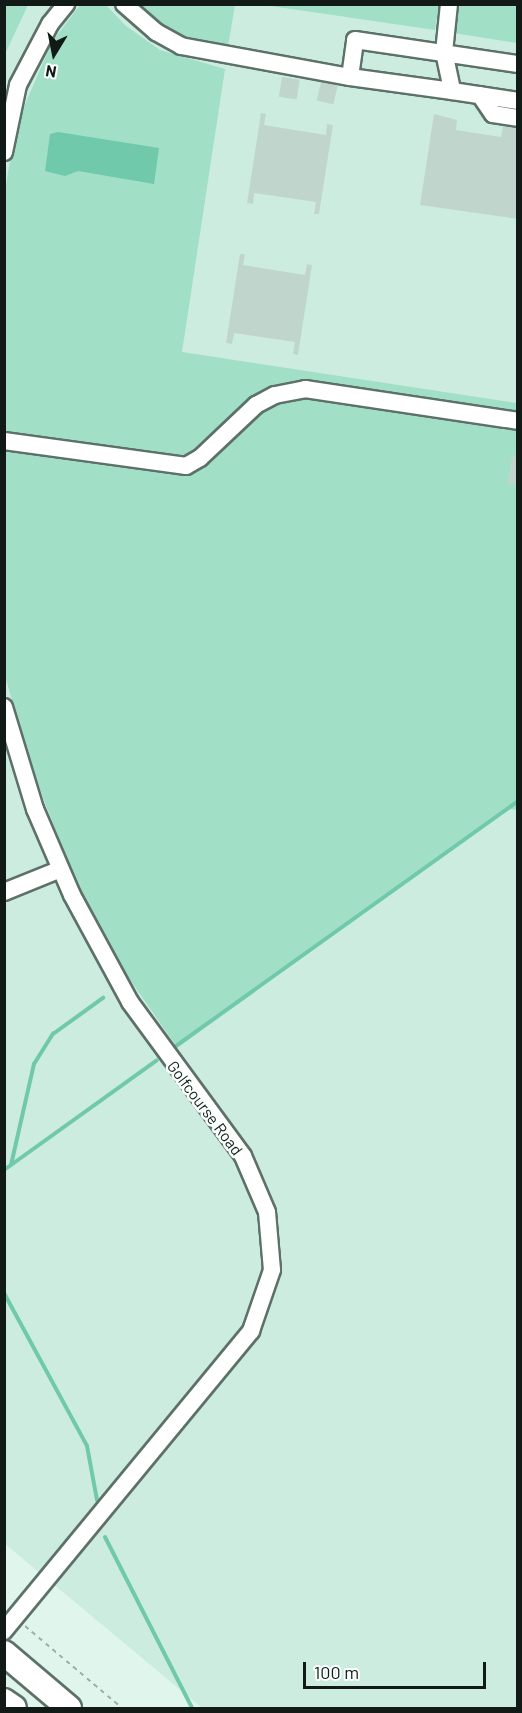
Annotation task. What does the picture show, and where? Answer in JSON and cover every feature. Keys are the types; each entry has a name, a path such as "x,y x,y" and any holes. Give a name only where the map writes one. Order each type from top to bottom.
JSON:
{"highway":[{"path":"4,1653 69,1708"},
{"path":"4,1668 52,1708"},
{"path":"4,1701 14,1708"}],"street":[{"path":"4,152 18,85 50,24 66,4"},
{"path":"124,4 156,32 181,46 350,77 518,101"},
{"path":"449,4 444,52 452,91"},
{"path":"350,77 355,40 518,64"},
{"path":"480,95 493,114 518,118"},
{"path":"4,441 186,466 200,458 256,405 275,395 305,389 518,421"},
{"name":"Golfcourse Road","path":"4,707 35,809 61,869 130,1002 243,1156 267,1212 272,1269 251,1331 10,1625"},
{"path":"4,892 61,869"}],"path":[{"path":"10,1625 122,1708"}],"shaded area":[{"path":"105,4 126,26 160,50 225,69 182,352 517,403 518,810 507,809 176,1046 115,958 75,882 33,771 5,676 4,199 8,172 20,116 52,42 80,5"},
{"path":"459,4 517,5 517,43 454,33"},
{"path":"4,5 517,5 517,1708 202,1708 5,1544"},
{"path":"4,5 28,5 5,54"},
{"path":"135,5 235,5 228,46 179,38 159,27"},
{"path":"264,5 439,5 435,30"},
{"path":"58,132 159,148 154,184 78,171 65,176 45,171 50,134"}],"building":[{"path":"282,77 300,80 297,100 279,97"},
{"path":"321,82 338,86 333,104 317,101"},
{"path":"261,113 266,114 264,125 326,135 327,124 333,125 319,214 314,214 316,202 254,193 253,204 247,203"},
{"path":"434,114 457,120 456,130 501,137 503,126 518,128 518,219 420,205"},
{"path":"240,254 245,254 243,265 305,275 307,264 312,265 298,355 293,354 295,342 234,333 232,344 226,343"},
{"path":"512,455 518,456 518,485 508,484"}],"waterway":[{"path":"176,1046 518,801"},
{"path":"11,1165 34,1064 53,1034 103,998"},
{"path":"4,1170 157,1060"},
{"path":"4,1293 87,1446 97,1500"},
{"path":"105,1537 192,1708"}]}
